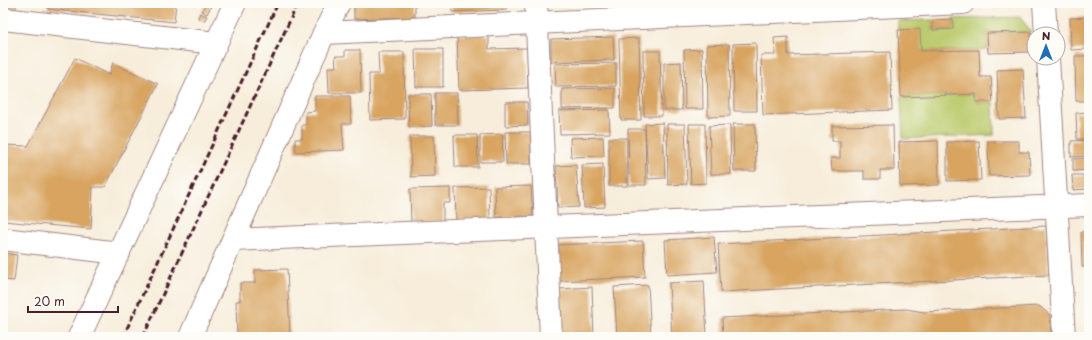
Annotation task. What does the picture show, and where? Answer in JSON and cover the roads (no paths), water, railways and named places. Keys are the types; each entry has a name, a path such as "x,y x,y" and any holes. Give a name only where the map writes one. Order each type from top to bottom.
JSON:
{"street":[{"path":"78,337 119,253 235,3"},
{"path":"190,337 324,33 339,3"},
{"path":"324,33 537,13 962,3"},
{"path":"1044,3 1045,26"},
{"path":"537,13 551,337"},
{"path":"3,19 216,43"},
{"path":"1048,66 1064,337"},
{"path":"233,240 1089,205"},
{"path":"3,239 119,253"}],"railway":[{"path":"123,337 278,3"},
{"path":"143,337 298,3"}]}
